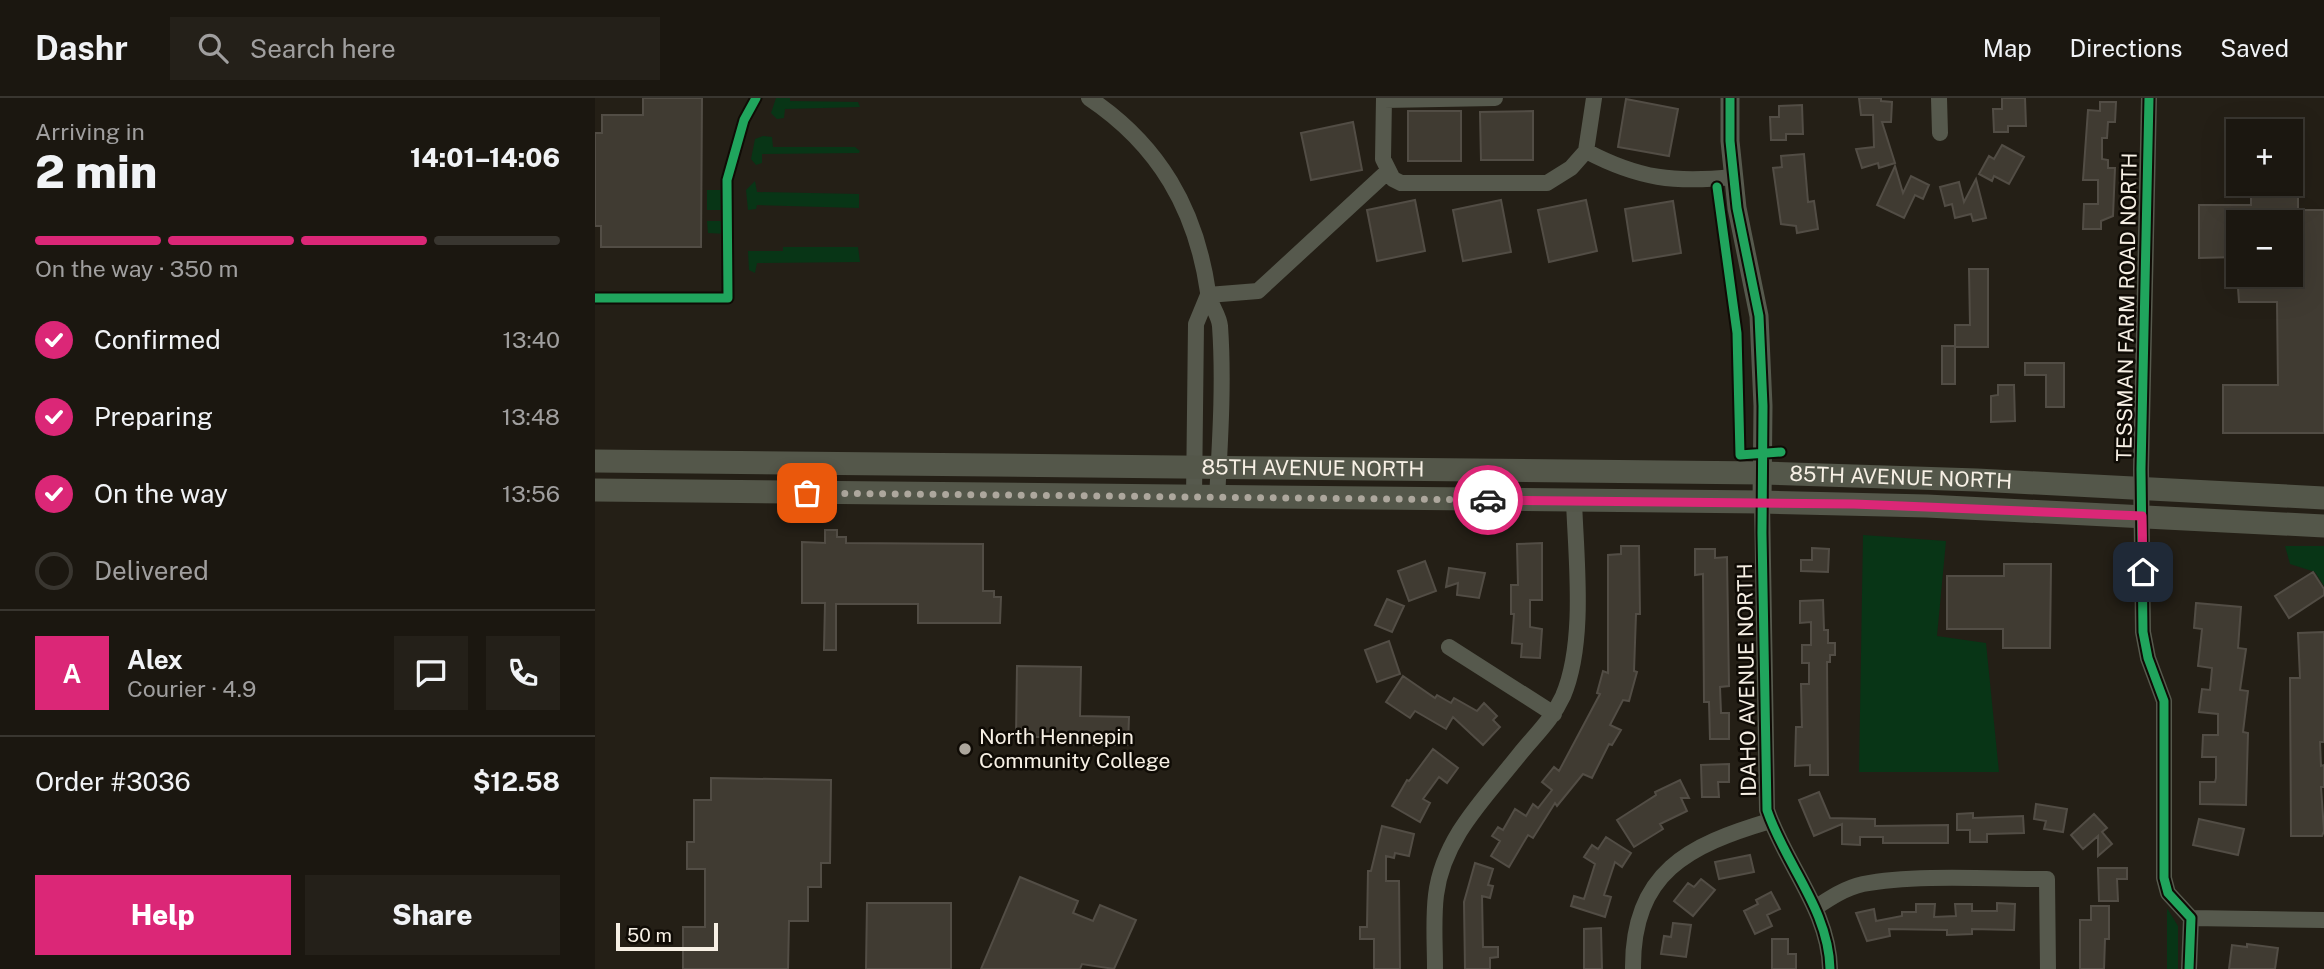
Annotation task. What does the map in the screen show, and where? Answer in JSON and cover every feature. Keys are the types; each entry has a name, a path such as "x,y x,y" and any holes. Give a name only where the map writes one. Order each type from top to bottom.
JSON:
{"main road":[{"path":"595,446 624,450 924,454 966,466"},
{"name":"85TH AVENUE NORTH","path":"595,461 1763,473 2324,498"},
{"name":"85TH AVENUE NORTH","path":"595,490 1762,502 2142,516 2324,526"},
{"path":"595,501 625,490"}],"street":[{"path":"1089,98 1151,150 1173,182 1198,241 1208,295 1220,323 1217,498"},
{"path":"1495,98 1384,99 1383,159 1387,172 1401,183 1547,183 1571,168 1586,150 1594,98"},
{"path":"1730,98 1734,177 1759,316 1762,502"},
{"path":"1939,98 1940,133"},
{"name":"TESSMAN FARM ROAD NORTH","path":"2149,98 2141,488 2143,632 2148,658 2164,701 2164,878 2168,893 2190,918"},
{"path":"1586,150 1625,169 1667,180 1734,177"},
{"path":"1208,295 1258,291 1387,172"},
{"path":"1194,498 1196,324 1208,295"},
{"path":"1435,969 1436,894 1442,867 1453,841 1467,818 1554,714 1570,677 1574,649 1574,501"},
{"name":"IDAHO AVENUE NORTH","path":"1762,502 1765,790 1770,821 1780,846 1815,908 1827,944 1830,969"},
{"path":"1449,647 1554,714"},
{"path":"1633,969 1637,930 1644,905 1657,882 1696,847 1720,836 1770,821"},
{"path":"1815,908 1837,893 1861,885 1888,881 2046,878 2048,969"},
{"path":"2189,969 2190,918 2324,920"}],"green space":[{"path":"776,98 790,98 790,101 858,102 860,107 785,109 784,118 777,119 771,113"},
{"path":"772,137 773,147 855,147 860,151 762,154 762,163 756,165 751,159 755,139"},
{"path":"755,181 757,192 859,194 859,208 757,205 756,209 748,210 746,190"},
{"path":"707,190 727,190 727,210 707,210"},
{"path":"707,221 727,221 727,234 708,233"},
{"path":"783,247 858,247 860,262 757,263 755,273 749,270 748,251 783,251"},
{"path":"1863,535 1946,541 1937,636 1986,643 1999,772 1859,772"},
{"path":"2285,546 2324,546 2324,586 2315,572 2290,564"},
{"path":"2167,908 2178,926 2178,969 2167,969"}],"building":[{"path":"643,98 702,98 701,247 601,247 601,226 595,226 595,133 602,133 602,115 643,115"},
{"path":"1859,98 1881,98 1881,101 1892,102 1891,122 1882,122 1895,163 1879,168 1878,163 1862,168 1856,149 1874,147 1873,115 1861,115"},
{"path":"2002,98 2025,98 2026,126 2008,126 2008,132 1994,132 1993,109 2002,109"},
{"path":"1626,99 1678,109 1669,156 1618,147"},
{"path":"2100,102 2116,102 2115,122 2108,122 2107,138 2102,138 2102,159 2108,160 2108,168 2115,168 2113,216 2101,221 2101,229 2083,229 2084,204 2098,204 2098,180 2083,180 2088,110 2100,111"},
{"path":"1802,105 1803,134 1786,134 1786,140 1771,140 1770,117 1779,117 1779,106"},
{"path":"1408,111 1461,111 1461,161 1408,161"},
{"path":"1533,111 1533,160 1481,160 1480,112"},
{"path":"1353,122 1362,170 1311,180 1301,133"},
{"path":"2002,145 2024,157 2009,184 1994,176 1992,181 1979,174 1989,156 1994,159"},
{"path":"1804,154 1808,202 1814,201 1818,229 1797,233 1796,226 1781,224 1773,168 1782,167 1781,156"},
{"path":"1895,166 1903,193 1911,176 1929,185 1923,199 1915,195 1904,218 1877,205"},
{"path":"1976,179 1986,218 1973,221 1971,214 1955,218 1952,204 1945,206 1940,187 1959,182 1964,202"},
{"path":"2251,196 2298,196 2298,210 2226,210 2226,257 2199,258 2199,205 2251,205"},
{"path":"1415,200 1425,251 1377,261 1367,210"},
{"path":"1501,200 1511,252 1463,261 1453,210"},
{"path":"1586,200 1597,251 1549,262 1538,210"},
{"path":"1673,201 1681,253 1633,261 1625,209"},
{"path":"2303,210 2324,210 2324,433 2223,433 2223,385 2278,385 2277,302 2239,302 2238,288 2303,287"},
{"path":"1969,269 1988,269 1988,347 1955,347 1955,325 1970,325"},
{"path":"1942,346 1955,346 1955,384 1942,384"},
{"path":"2025,363 2064,363 2064,407 2046,407 2046,375 2025,375"},
{"path":"1998,385 2014,385 2015,421 1991,422 1991,396 1998,395"},
{"path":"825,530 837,530 837,537 846,537 846,543 983,544 983,591 994,591 994,597 1001,597 1000,623 918,623 918,604 836,604 836,650 824,650 825,603 802,603 802,542 825,543"},
{"path":"1542,543 1542,600 1530,600 1530,627 1542,629 1540,658 1521,657 1522,644 1512,643 1514,614 1511,614 1511,585 1518,585 1517,544"},
{"path":"1621,546 1639,546 1640,614 1636,614 1634,671 1637,672 1629,701 1623,700 1610,725 1621,730 1612,745 1609,744 1592,778 1583,774 1557,806 1555,803 1533,838 1528,835 1509,867 1491,856 1500,841 1492,836 1498,827 1503,830 1515,809 1526,816 1533,804 1538,808 1552,790 1542,782 1554,767 1559,771 1600,694 1597,693 1603,671 1608,673 1608,555 1621,554"},
{"path":"1812,548 1829,549 1828,572 1801,571 1801,560 1812,560"},
{"path":"1695,549 1715,549 1715,558 1727,557 1729,686 1720,687 1721,713 1729,713 1729,739 1710,739 1709,702 1704,702 1703,574 1695,575"},
{"path":"1425,561 1436,591 1409,601 1398,571"},
{"path":"2004,564 2051,564 2050,648 2003,648 2003,629 1947,629 1947,576 2004,576"},
{"path":"1449,568 1485,573 1479,598 1457,595 1458,583 1446,587"},
{"path":"2313,572 2324,589 2324,595 2289,618 2275,596"},
{"path":"1387,599 1404,606 1392,632 1375,625"},
{"path":"1823,600 1824,630 1828,630 1828,643 1835,643 1835,655 1830,655 1830,662 1827,662 1828,775 1810,775 1810,765 1795,766 1796,727 1802,727 1801,684 1809,684 1809,663 1802,663 1802,645 1811,645 1811,622 1800,623 1800,601"},
{"path":"2196,603 2241,607 2238,648 2246,649 2240,690 2248,691 2243,732 2248,733 2246,805 2200,804 2200,782 2215,782 2216,778 2216,757 2202,757 2203,735 2218,735 2218,714 2199,712 2202,689 2210,690 2212,668 2198,666 2202,629 2194,628"},
{"path":"2324,632 2324,742 2320,742 2321,766 2324,765 2324,787 2321,787 2324,831 2322,836 2291,836 2290,678 2300,678 2298,633"},
{"path":"1389,641 1400,674 1377,682 1365,650"},
{"path":"1017,666 1081,667 1080,716 1129,717 1128,745 1055,744 1055,737 1016,737"},
{"path":"1403,676 1435,698 1437,695 1451,703 1454,698 1477,711 1484,703 1497,716 1493,720 1500,727 1483,745 1453,717 1446,729 1415,711 1410,718 1386,702"},
{"path":"1433,749 1458,768 1447,783 1439,777 1423,799 1430,803 1420,822 1392,806 1407,780 1409,781"},
{"path":"1729,764 1729,782 1718,782 1719,797 1702,797 1701,765"},
{"path":"711,778 831,780 830,863 821,863 821,887 808,887 808,921 789,921 788,969 683,969 683,927 705,927 705,869 687,869 687,842 694,842 694,800 711,800"},
{"path":"1680,780 1689,798 1681,798 1687,811 1660,824 1663,829 1634,847 1617,820 1656,795 1655,792"},
{"path":"1819,792 1830,818 1875,819 1875,826 1948,825 1948,843 1883,843 1883,837 1860,837 1860,845 1842,844 1842,824 1814,836 1799,800"},
{"path":"2036,804 2067,809 2063,832 2044,829 2046,821 2034,819"},
{"path":"1973,813 1973,818 2023,816 2024,833 1987,834 1987,842 1970,842 1970,830 1957,830 1957,814"},
{"path":"2094,814 2107,828 2102,832 2112,844 2098,856 2098,836 2083,849 2071,835"},
{"path":"2199,819 2244,829 2238,855 2193,845"},
{"path":"1382,826 1414,834 1409,856 1395,853 1394,858 1386,856 1386,881 1399,881 1400,969 1374,969 1374,939 1360,939 1360,927 1367,927 1368,871 1371,871"},
{"path":"1606,837 1631,853 1622,867 1615,862 1604,895 1611,897 1605,917 1571,906 1574,896 1584,899 1595,864 1584,857 1592,845 1598,849"},
{"path":"1750,855 1754,872 1719,879 1715,862"},
{"path":"1475,863 1493,869 1488,885 1493,886 1490,898 1482,896 1483,947 1498,947 1498,957 1490,958 1490,969 1465,969 1464,902"},
{"path":"2098,868 2127,868 2127,879 2117,879 2118,901 2099,901"},
{"path":"1020,877 1078,901 1073,913 1093,921 1100,905 1136,920 1114,969 1082,964 1080,969 981,969"},
{"path":"1701,879 1715,890 1693,916 1674,901 1688,883 1694,887"},
{"path":"1771,892 1780,909 1767,915 1772,926 1755,934 1744,911 1758,904 1756,900"},
{"path":"867,903 951,903 951,969 866,969"},
{"path":"1997,903 2015,904 2014,930 1972,929 1972,934 1947,935 1947,930 1889,929 1890,936 1867,941 1856,913 1874,909 1876,921 1902,916 1902,912 1916,912 1916,904 1935,904 1934,917 1956,916 1955,904 1972,904 1972,911 1997,911"},
{"path":"2091,906 2109,906 2109,939 2105,939 2104,969 2080,969 2080,920 2091,920"},
{"path":"1673,923 1691,925 1686,957 1661,954 1664,936 1671,937"},
{"path":"1601,928 1602,969 1584,969 1584,929"},
{"path":"1772,939 1788,939 1788,954 1796,954 1796,969 1772,969"},
{"path":"2247,944 2278,948 2275,969 2229,969 2232,945 2247,947"}],"cycle path":[{"path":"595,298 728,298 727,180 744,120 756,98"},
{"path":"1730,98 1730,141 1737,208 1759,316 1763,406 1762,533 1767,810 1822,927 1828,947 1830,969"},
{"path":"2149,98 2141,469 2143,632 2148,658 2164,701 2164,878 2168,893 2191,918 2189,969"},
{"path":"1717,187 1737,333 1740,455 1781,452"}],"way so far":[{"path":"807,493 1488,500"}],"place":[{"name":"North Hennepin Community College","path":"965,749"}],"route":[{"path":"1488,500 1854,504 2142,516 2143,572"}]}
